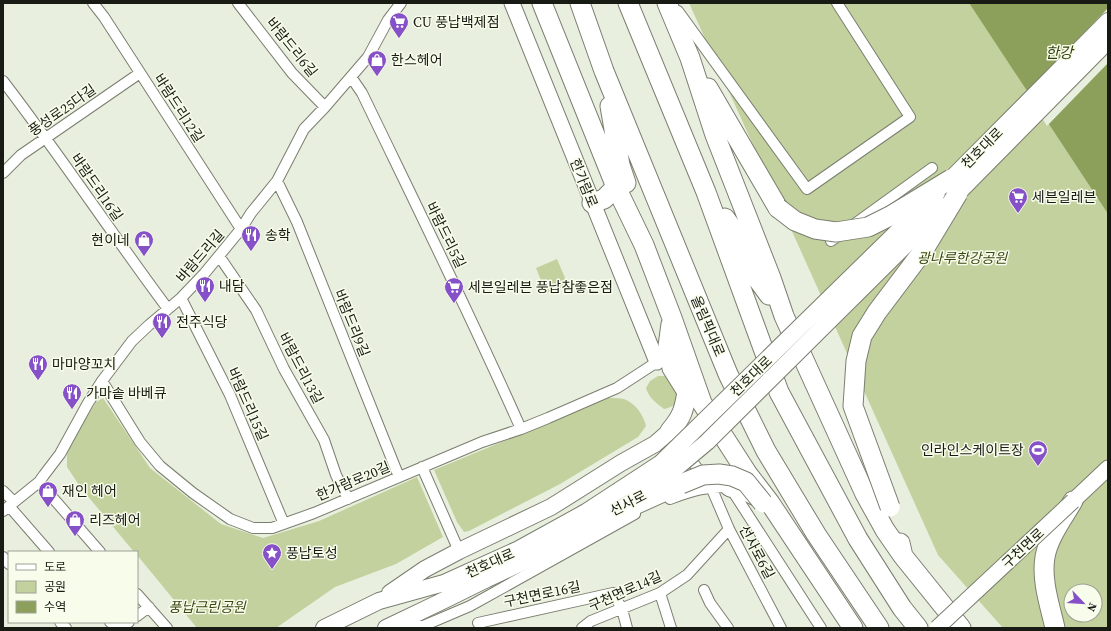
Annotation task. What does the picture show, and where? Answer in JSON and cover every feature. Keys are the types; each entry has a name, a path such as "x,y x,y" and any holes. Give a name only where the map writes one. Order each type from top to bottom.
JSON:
{"highway":[{"path":"542,3 616,188 644,246 672,318 695,398"},
{"name":"올림픽대로","path":"580,3 604,71 692,288 735,388 766,451 816,534 879,628"},
{"path":"628,3 706,192 779,392 858,539 902,608 918,628"},
{"path":"667,3 690,58 715,135 771,278 784,316 864,494 885,530 961,628"},
{"path":"690,58 778,208 795,221 815,229 836,232 868,227 955,186"},
{"path":"604,71 620,165 644,246"},
{"path":"949,628 921,588 907,560 890,507 853,406 856,361 862,336 877,312 923,251 955,186"},
{"path":"592,203 604,199 616,188"},
{"path":"706,192 730,225 758,280 784,316"},
{"path":"672,318 664,365 695,398 853,628"},
{"path":"670,431 679,420 684,408 695,398"},
{"path":"610,516 670,474 719,474 732,476 746,482 767,503 843,628"},
{"path":"730,487 750,493 767,503"},
{"path":"1055,628 1049,602 1044,567 1045,556 1052,539 1072,501"}],"main road":[{"name":"천호대로","path":"324,628 378,601 444,583 519,550 586,512 670,474 707,442 955,186 1108,21"},
{"name":"천호대로","path":"955,186 1108,41"},
{"path":"378,601 425,569 459,550 551,507 621,463 655,444 670,431"},
{"name":"천호대로","path":"391,627 523,563 610,516"}],"street":[{"name":"바람드리12길","path":"93,3 104,17 241,229"},
{"name":"바람드리6길","path":"238,3 292,73 325,107"},
{"name":"바람드리길","path":"8,506 39,482 60,454 102,381 132,341 181,298 204,274 241,229 251,213 277,181 304,129 368,57 388,20 401,3"},
{"name":"한가람로","path":"512,3 592,203 664,365"},
{"path":"672,3 807,189 910,117 837,3"},
{"name":"풍성로25다길","path":"3,173 21,155 140,73"},
{"name":"바람드리5길","path":"351,77 362,93 435,244 494,367 521,430"},
{"name":"바람드리16길","path":"3,81 46,138 168,309"},
{"path":"831,241 932,168"},
{"name":"바람드리9길","path":"277,181 297,222 399,477"},
{"name":"바람드리13길","path":"219,256 256,310 284,369 324,440 336,474 348,499"},
{"name":"바람드리15길","path":"181,298 230,395 284,524"},
{"name":"한가람로20길","path":"102,381 140,442 160,466 193,489 230,519 253,528 272,528 348,499 482,442 521,430 617,388 664,365"},
{"name":"선사로6길","path":"670,431 711,487 729,529 781,628"},
{"path":"422,467 459,550"},
{"name":"구천면로","path":"937,628 1108,468"},
{"path":"39,482 99,551"},
{"name":"선사로","path":"391,627 422,626 470,606 639,512 690,491 711,487 730,487"},
{"path":"730,487 820,628"},
{"path":"3,491 8,506 48,551"},
{"name":"구천면로14길","path":"582,628 591,621 660,593 686,575 729,529"},
{"path":"704,590 710,603 728,628"},
{"name":"구천면로16길","path":"470,606 479,626 613,593 622,609"},
{"path":"660,593 671,628"},
{"path":"138,595 167,628"},
{"path":"138,615 149,608"},
{"path":"622,609 627,628"},
{"path":"111,623 117,627 122,627 128,623"}],"green space":[{"name":"광나루한강공원","path":"689,3 969,3 1108,214 1108,628 1003,628 938,555"},
{"path":"557,259 568,285 546,293 536,268"},
{"path":"658,376 667,376 681,395 675,405 664,409 647,392 646,388 650,381"},
{"name":"풍납근린공원","path":"103,398 150,468 221,524 263,538 319,521 417,477 443,537 396,564 335,587 276,628 197,628 138,556 138,551 133,551 81,488 67,467 67,450 96,402"},
{"path":"608,398 624,399 638,410 643,417 646,426 638,437 560,484 469,531 464,532 457,522 434,470"}],"water":[{"name":"한강","path":"969,3 1108,3 1108,214"}],"pier":[{"path":"1108,8 1108,63 1047,126 1026,93"}],"place":[{"name":"CU 풍납백제점","path":"399,39"},
{"name":"한스헤어","path":"377,77"},
{"name":"세븐일레븐","path":"1018,214"},
{"name":"송학","path":"251,252"},
{"name":"현이네","path":"144,257"},
{"name":"내담","path":"205,303"},
{"name":"세븐일레븐 풍납참좋은점","path":"454,304"},
{"name":"전주식당","path":"162,339"},
{"name":"마마양꼬치","path":"38,381"},
{"name":"가마솥 바베큐","path":"72,410"},
{"name":"인라인스케이트장","path":"1038,467"},
{"name":"재인 헤어","path":"48,508"},
{"name":"리즈헤어","path":"75,537"},
{"name":"풍납토성","path":"272,570"}]}
